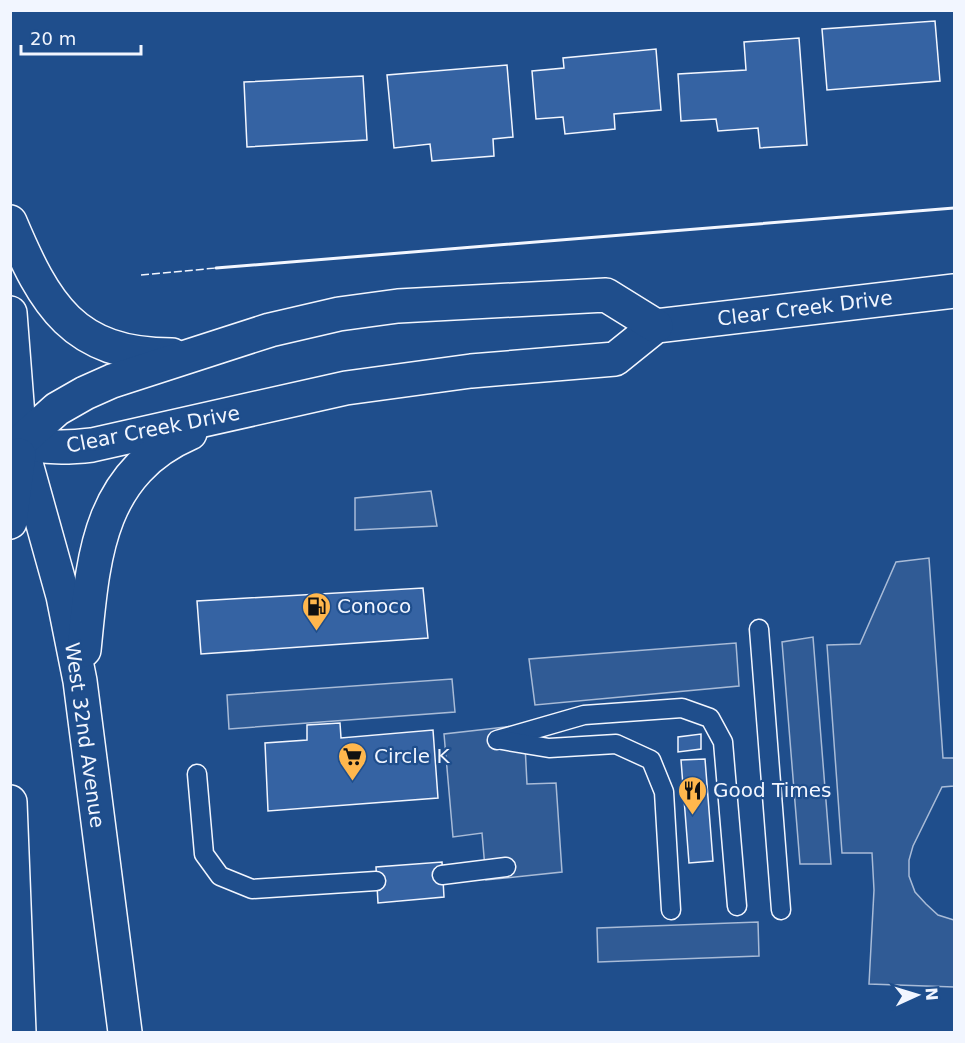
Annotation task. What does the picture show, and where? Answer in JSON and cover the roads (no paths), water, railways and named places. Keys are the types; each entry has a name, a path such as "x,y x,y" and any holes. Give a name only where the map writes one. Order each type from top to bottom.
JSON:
{"main road":[{"path":"10,222 35,278 53,306 69,323 92,339 114,348 143,354 189,356"},
{"name":"Clear Creek Drive","path":"21,442 45,448 74,447 128,438 346,388 471,371 615,359 656,326 954,291"},
{"name":"Clear Creek Drive","path":"21,442 57,409 112,381 270,330 316,319 369,310 438,303 606,295 656,326"},
{"name":"West 32nd Avenue","path":"10,313 21,442 63,597 80,681 125,1032"},
{"path":"80,681 95,555 105,522 117,495 146,461 168,442 227,416"},
{"name":"West 32nd Avenue","path":"10,522 21,442"},
{"path":"10,802 19,1032"}],"lane":[{"path":"759,629 781,910"},
{"path":"671,910 664,792 651,760 616,744 549,748 497,740 584,715 682,708 710,718 723,742 738,906"},
{"path":"197,774 204,854 220,876 252,889 376,880"},
{"path":"442,875 506,867"}],"place":[{"name":"Conoco","path":"316,632"},
{"name":"Circle K","path":"353,782"},
{"name":"Good Times","path":"692,816"}]}
